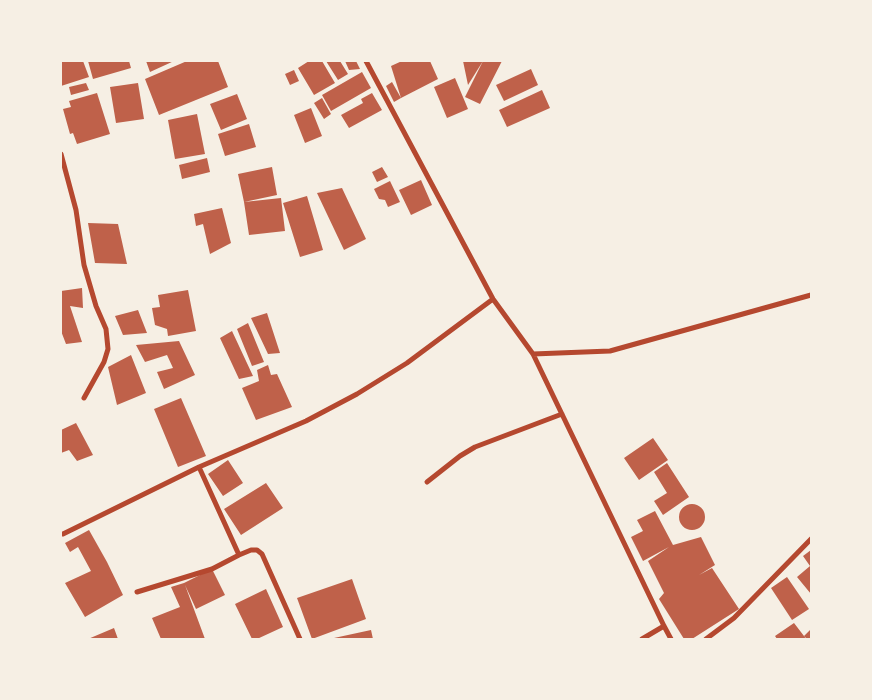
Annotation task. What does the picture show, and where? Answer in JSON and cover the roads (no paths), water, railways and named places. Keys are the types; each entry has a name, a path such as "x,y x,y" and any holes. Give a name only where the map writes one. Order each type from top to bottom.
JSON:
{"street":[{"path":"366,61 493,299 533,354 671,639"},
{"path":"61,154 76,210 84,265 96,306 106,329 108,349 104,362 84,398"},
{"path":"533,354 610,351 811,296"},
{"path":"61,534 199,467 306,421 357,394 407,363 493,299"},
{"path":"427,482 460,456 475,447 562,414"},
{"path":"199,467 239,555"},
{"path":"706,639 734,618 811,539"},
{"path":"137,592 212,569 239,555 251,550 257,550 262,554 300,639"},
{"path":"642,639 664,626"}]}
